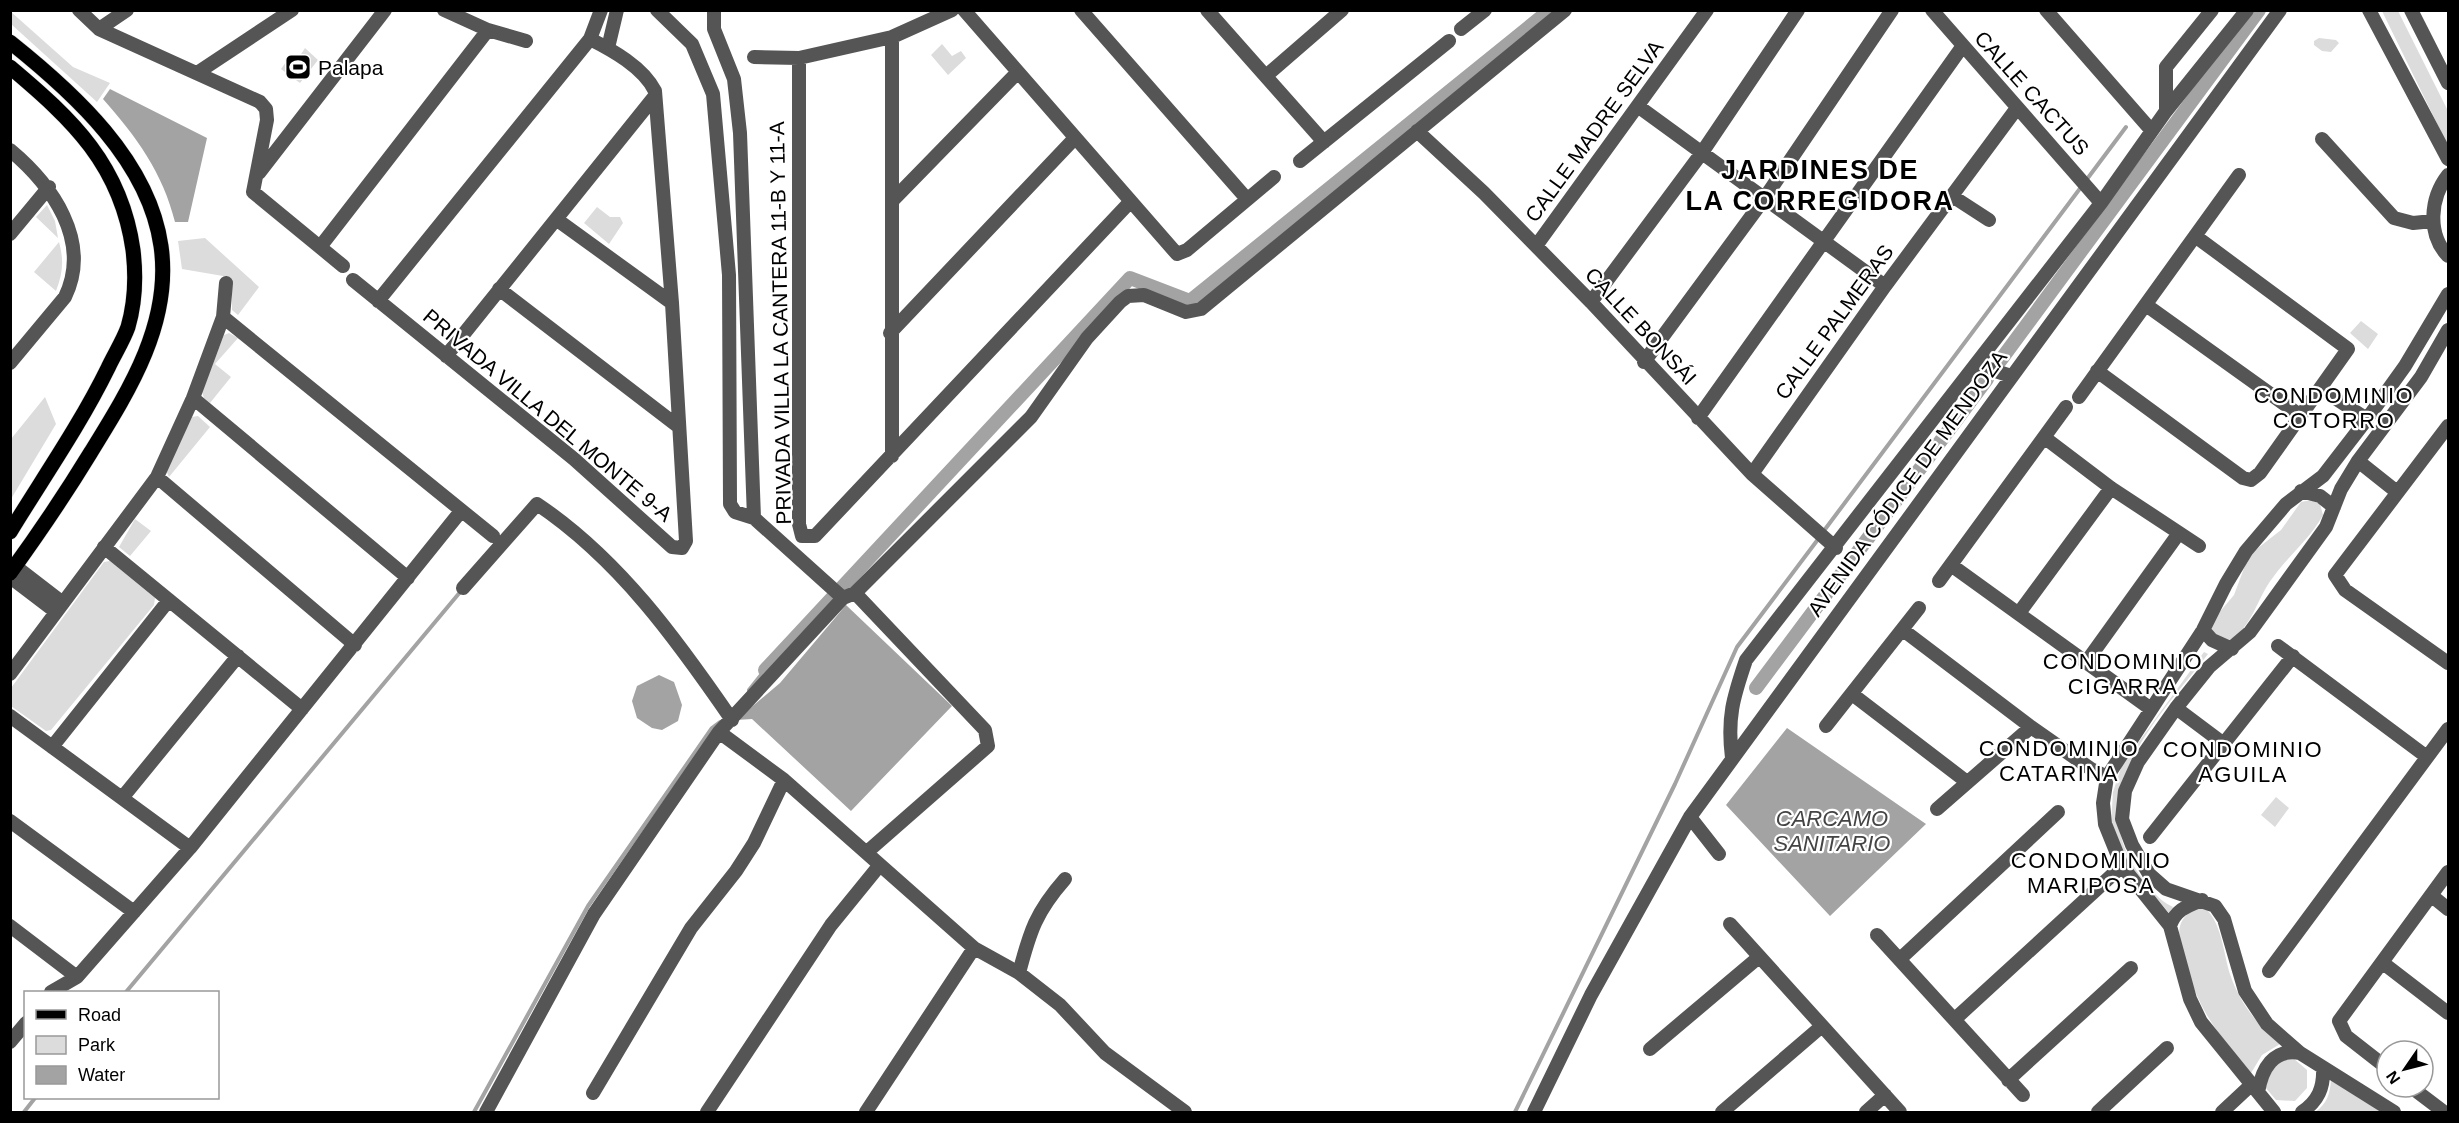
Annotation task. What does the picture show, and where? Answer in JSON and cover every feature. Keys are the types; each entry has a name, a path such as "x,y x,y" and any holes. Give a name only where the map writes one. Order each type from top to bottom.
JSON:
{"main road":[{"path":"10,42 70,94 109,137 139,183 157,227 163,264 162,298 149,347 119,406 66,492 12,572"},
{"path":"10,67 59,109 86,139 105,166 126,211 134,258 135,291 128,327 96,392 10,532"},
{"path":"96,392 119,406"}],"street":[{"path":"79,10 99,29 252,97 266,109 267,120 254,192 343,266"},
{"path":"99,29 127,10"},
{"path":"197,73 292,10"},
{"path":"255,177 385,10"},
{"path":"444,10 488,30 525,41"},
{"path":"657,10 692,44 713,94 729,275 730,504 735,512 754,518 849,595 985,730 988,747 867,852"},
{"path":"714,10 714,29 735,86 740,133 754,518"},
{"path":"915,10 929,17"},
{"path":"754,57 799,58 892,37 929,17 952,10"},
{"path":"964,10 1074,139 1177,254 1187,249 1274,177"},
{"path":"1081,10 1247,199"},
{"path":"1267,75 1342,10"},
{"path":"1461,28 1485,10"},
{"path":"486,1113 594,914 719,732 849,595 1031,417 1080,346 1120,302 1128,296 1144,295 1186,312 1197,311 1565,10"},
{"name":"CALLE MADRE SELVA","path":"1536,246 1639,107 1707,10"},
{"path":"1591,302 1701,154 1798,10"},
{"path":"1644,362 1764,199 1892,10"},
{"name":"CALLE CACTUS","path":"1932,10 1962,47 2101,203"},
{"path":"2046,10 2151,130"},
{"path":"2166,111 2166,67 2212,10"},
{"path":"1732,758 1728,728 1735,694 1746,660 1836,548 2101,203 2151,130 2247,10"},
{"name":"AVENIDA CÓDICE DE MENDOZA","path":"1534,1113 1591,995 1690,817 2280,10"},
{"path":"2369,10 2448,159"},
{"path":"2410,10 2448,83"},
{"path":"378,301 590,39 601,11"},
{"path":"1209,11 1324,142"},
{"path":"608,48 617,12"},
{"path":"320,247 488,30"},
{"path":"892,37 893,200 890,333 892,456"},
{"path":"446,356 656,96 646,77 608,48 590,39"},
{"path":"1300,161 1449,41"},
{"path":"1698,418 1825,243 1962,47"},
{"name":"PRIVADA VILLA LA CANTERA 11-B Y 11-A","path":"799,58 799,524 802,536 815,536 1130,202"},
{"path":"893,200 1017,73"},
{"name":"PRIVADA VILLA DEL MONTE 9-A","path":"353,280 574,459 674,548 682,548 686,541 672,303 656,96"},
{"path":"1639,107 1885,286"},
{"name":"CALLE PALMERAS","path":"1752,474 1885,286 2017,108"},
{"name":"CALLE BONSÁI","path":"1418,131 1591,302 1644,362 1752,474 1836,548"},
{"path":"890,333 1074,139"},
{"path":"2322,139 2394,218 2413,224 2433,221"},
{"path":"10,150 49,187 62,211 73,256 70,286 65,297 10,363"},
{"path":"2079,397 2240,175"},
{"path":"2448,176 2435,199 2433,221 2437,238 2448,256"},
{"path":"10,234 49,187"},
{"path":"1952,196 1989,220"},
{"path":"556,219 672,303"},
{"path":"2097,371 2236,474 2251,480 2260,473 2347,354 2346,346 2195,236"},
{"path":"10,674 157,477 193,398 222,317 226,282"},
{"path":"499,289 679,427"},
{"path":"2274,1113 2251,1090 2201,1022 2190,999 2170,926 2122,866 2104,824 2103,803 2107,777 2203,630 2246,550 2301,491 2323,476 2405,366 2448,294"},
{"path":"2146,305 2301,416"},
{"path":"222,317 493,536"},
{"path":"729,321 748,322"},
{"path":"2394,1113 2300,1053 2267,1024 2246,991 2224,919 2215,906 2166,889 2149,874 2132,845 2122,819 2125,791 2138,762 2176,708 2209,667 2250,632 2326,527 2358,461 2421,377 2448,330"},
{"path":"1977,365 2011,376"},
{"path":"2321,389 2367,419"},
{"path":"193,398 408,578"},
{"path":"1939,581 2066,407"},
{"path":"2448,426 2336,571 2335,579 2345,590 2448,663"},
{"path":"2045,438 2112,488 2199,546"},
{"path":"2358,461 2397,492"},
{"path":"157,477 355,645"},
{"path":"2019,613 2112,488"},
{"path":"2301,491 2320,496 2334,507"},
{"path":"463,588 537,504 560,519 615,570 666,628 732,720"},
{"path":"54,991 77,977 190,848 461,512"},
{"path":"2087,661 2179,533"},
{"path":"104,547 302,709"},
{"path":"1951,565 2151,709"},
{"path":"12,572 60,608"},
{"path":"52,747 169,600"},
{"path":"1826,726 1919,608"},
{"path":"1902,630 2031,727 2091,769 2107,777"},
{"path":"2203,630 2212,640 2232,649"},
{"path":"2278,646 2427,757"},
{"path":"122,798 238,656"},
{"path":"2150,837 2292,656"},
{"path":"1852,694 1967,782"},
{"path":"2176,708 2224,744"},
{"path":"10,716 190,848"},
{"path":"1937,809 2031,727"},
{"path":"2269,971 2448,729"},
{"path":"719,732 784,780 974,948 1019,973 1060,1005 1105,1053 1185,1113"},
{"path":"593,1093 691,928 754,843 784,780"},
{"path":"1900,959 2058,813"},
{"path":"1690,817 1719,854"},
{"path":"10,821 134,912"},
{"path":"707,1113 831,925 879,866"},
{"path":"1955,1019 2122,866"},
{"path":"2375,1059 2346,1036 2339,1021 2448,872"},
{"path":"1019,973 1036,918 1044,903 1065,879"},
{"path":"2432,896 2448,909"},
{"path":"2170,926 2173,916 2181,909 2202,900"},
{"path":"1730,924 1900,1113"},
{"path":"10,927 77,977"},
{"path":"1877,935 2023,1095"},
{"path":"866,1113 974,948"},
{"path":"1650,1049 1759,957"},
{"path":"2383,963 2448,1013"},
{"path":"2008,1080 2131,968"},
{"path":"12,1036 24,1025"},
{"path":"1722,1113 1822,1026"},
{"path":"2098,1113 2167,1048"},
{"path":"2222,1113 2251,1090 2271,1060 2281,1054 2300,1053"},
{"path":"2302,1113 2320,1094 2323,1068"},
{"path":"1866,1113 1885,1095"},
{"path":"2426,1099 2444,1113"}],"green space":[{"path":"10,11 73,67 110,83 97,102 11,24"},
{"path":"2382,11 2398,11 2448,111 2448,146"},
{"path":"2319,38 2336,40 2339,43 2331,52 2322,51 2314,45 2314,41"},
{"path":"942,44 952,56 961,51 966,58 948,75 931,55"},
{"name":"Palapa","path":"305,48 318,60 300,83 281,69 288,59 294,65"},
{"path":"47,205 55,221 58,238 36,217"},
{"path":"597,207 610,217 620,217 623,223 609,244 584,223"},
{"path":"205,238 259,287 238,315 232,310 232,283 229,277 182,269 178,241"},
{"path":"59,242 62,266 56,291 34,272"},
{"path":"2361,321 2378,334 2368,349 2350,333"},
{"path":"229,333 238,338 215,364 231,377 210,403 204,398 202,392 224,335"},
{"path":"45,397 56,424 11,499 11,439"},
{"path":"198,416 210,427 169,477 166,470 192,417"},
{"path":"2311,500 2320,504 2323,515 2318,524 2274,576 2243,628 2227,642 2218,639 2211,630 2212,621 2234,595 2249,555 2281,530 2301,502"},
{"path":"135,519 151,531 130,556 119,547"},
{"path":"110,561 155,598 154,605 51,730 46,731 11,706 11,688 104,562"},
{"path":"2204,652 2208,654 2151,727 2135,754 2124,781 2118,809 2122,838 2135,868 2156,895 2173,907 2169,913 2123,858 2111,823 2113,792 2122,765"},
{"path":"2276,797 2289,808 2275,827 2261,815"},
{"path":"2195,909 2206,909 2212,916 2219,932 2231,977 2240,996 2258,1022 2280,1044 2262,1055 2251,1073 2210,1020 2189,975 2179,930 2184,919"},
{"path":"2293,1058 2307,1070 2307,1088 2295,1101 2276,1100 2265,1087 2277,1059"},
{"path":"2331,1080 2371,1100 2386,1112 2315,1112 2327,1098"}],"water":[{"path":"110,89 207,138 188,222 175,222 156,171 137,141 103,99"},
{"path":"846,605 952,706 851,811 752,719 736,720 780,683"},
{"path":"659,675 674,682 682,705 678,721 662,730 652,728 637,718 632,701 637,686"},
{"name":"CARCAMO SANITARIO","path":"1787,728 1926,824 1830,916 1726,805"}],"waterway":[{"path":"765,670 1130,278 1190,301 1550,10"},
{"path":"2000,361 2259,10"},
{"path":"1823,532 2126,127"},
{"path":"1756,688 1987,379"},
{"path":"1515,1112 1675,784 1737,647 1819,538"},
{"path":"127,991 461,591"},
{"path":"749,690 765,670"},
{"path":"474,1112 588,906 712,728 720,722"},
{"path":"24,1112 34,1099"}],"place":[{"name":"Palapa","path":"298,67"}],"district":[{"name":"JARDINES DE LA CORREGIDORA","path":"1820,186"},
{"name":"CONDOMINIO COTORRO","path":"2334,408"},
{"name":"CONDOMINIO CIGARRA","path":"2123,674"},
{"name":"CONDOMINIO CATARINA","path":"2059,760"},
{"name":"CONDOMINIO AGUILA","path":"2243,762"},
{"name":"CONDOMINIO MARIPOSA","path":"2091,872"}]}
